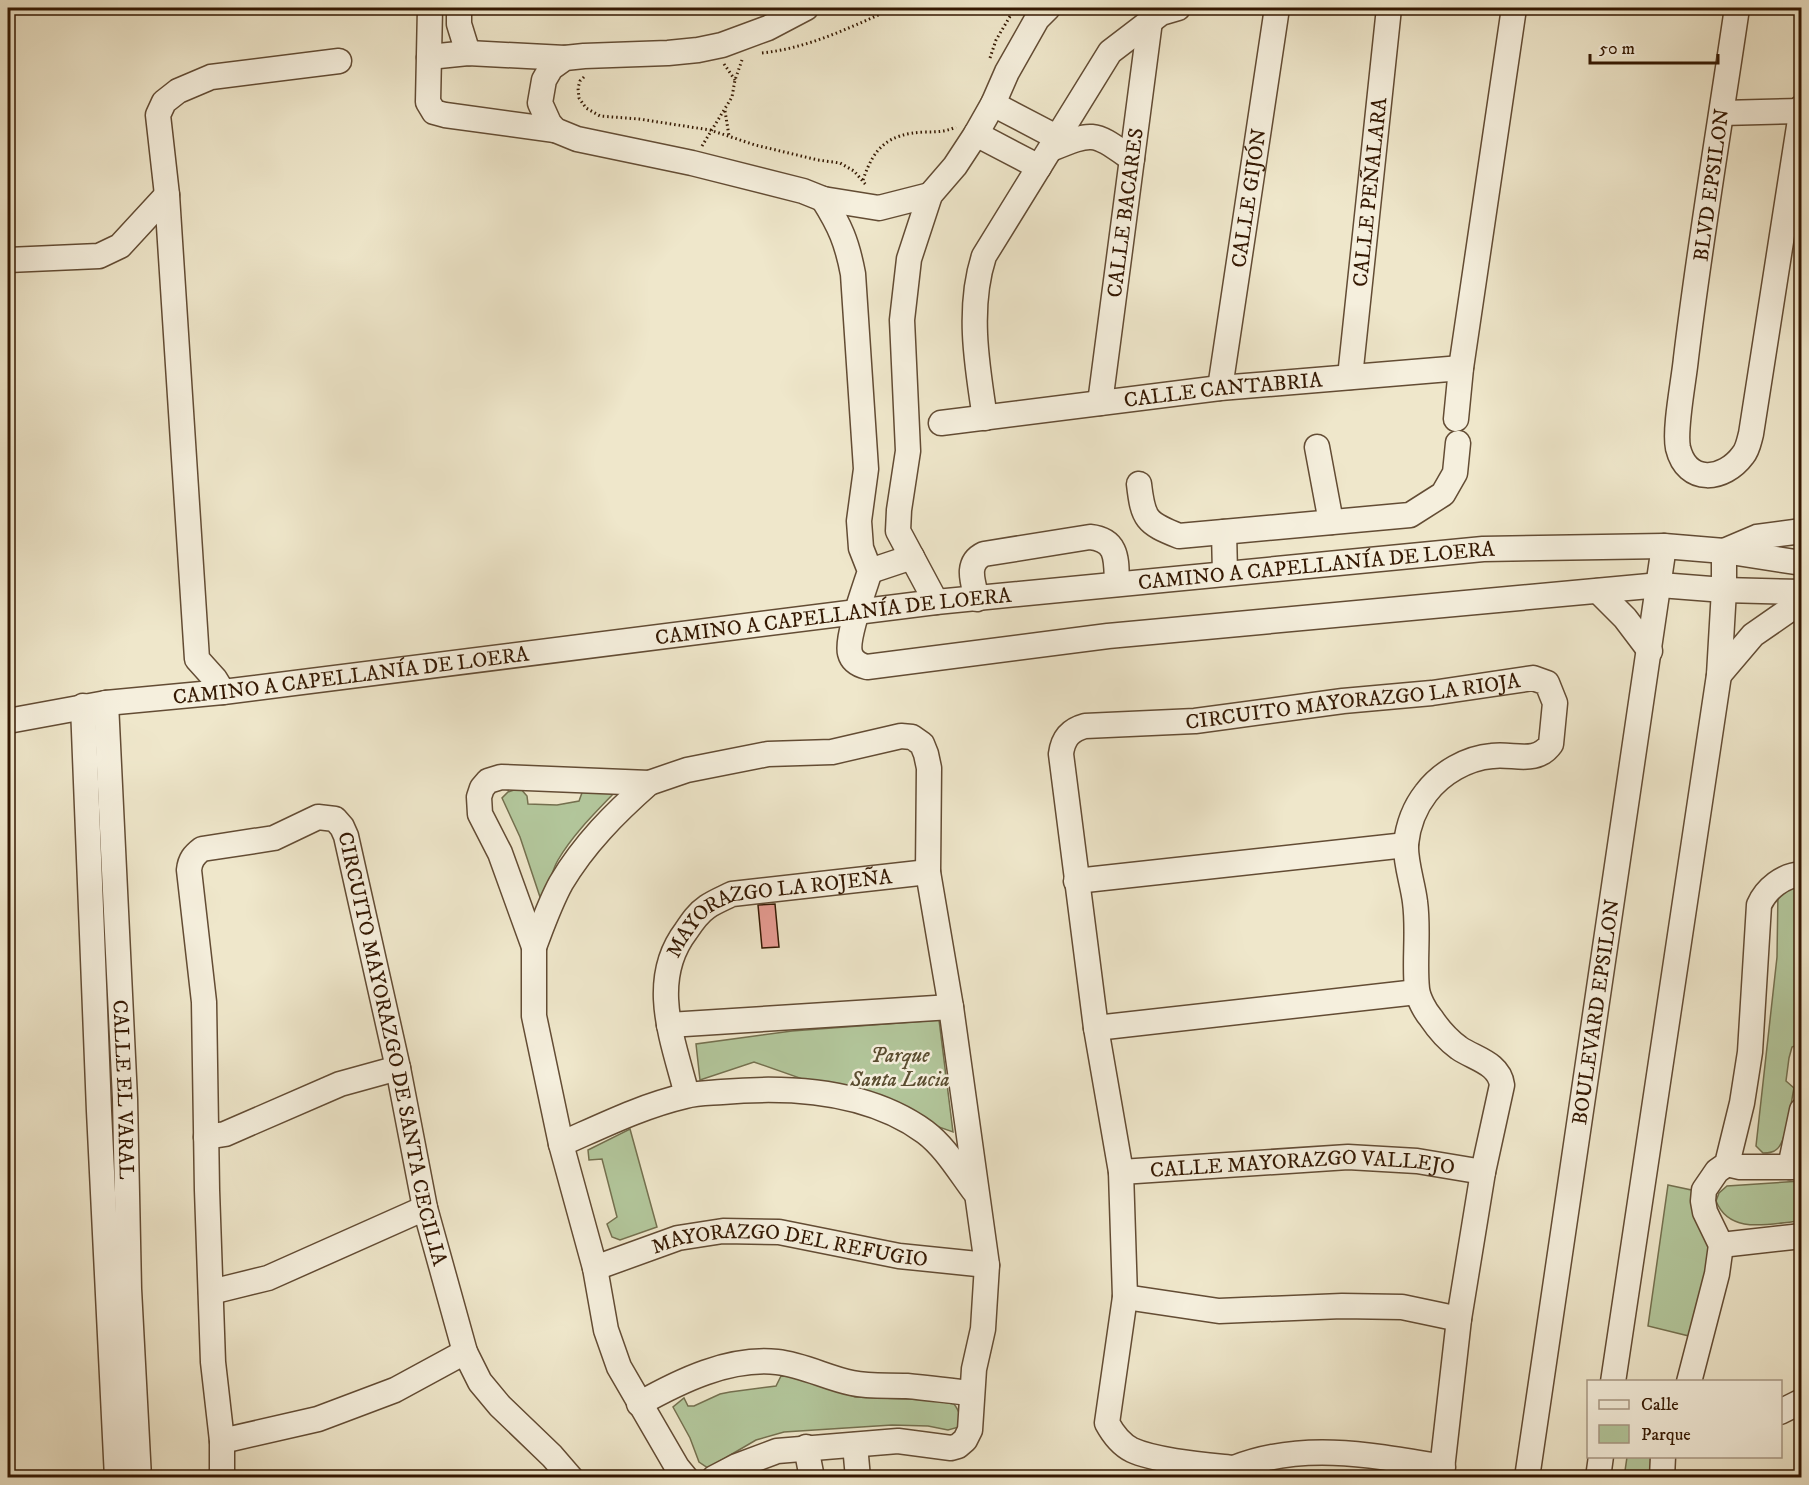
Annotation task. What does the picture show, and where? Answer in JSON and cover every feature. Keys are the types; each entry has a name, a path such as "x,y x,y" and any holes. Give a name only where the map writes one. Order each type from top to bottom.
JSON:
{"street":[{"path":"430,8 428,102 434,112 555,130 577,139 803,191 823,199 879,208 930,195"},
{"path":"459,8 459,24 468,53"},
{"path":"429,57 468,53 566,58 698,50 722,45 768,28 806,8"},
{"path":"936,602 898,531 908,451 902,320 909,259 930,195 955,166 970,128 993,104 1007,72 1037,19 1048,8"},
{"path":"985,418 974,326 979,271 984,256 1110,52 1161,13 1178,8"},
{"name":"CALLE GIJÓN","path":"1220,388 1276,8"},
{"name":"CALLE PEÑALARA","path":"1350,377 1389,8"},
{"path":"1139,484 1142,509 1157,527 1179,536 1410,515 1443,494 1455,473 1461,368 1514,8"},
{"name":"BLVD EPSILON","path":"1737,8 1678,428 1678,448 1686,465 1703,476 1715,475 1736,464 1745,452 1751,434 1801,109"},
{"name":"CALLE BACARES","path":"1100,403 1150,21"},
{"path":"555,130 549,123 540,103 544,80 551,68 566,58"},
{"path":"223,692 197,659 167,195 158,115 164,102 178,91 211,77 339,61"},
{"path":"993,104 1049,151"},
{"path":"1722,113 1801,109"},
{"path":"970,128 1049,151 1085,136 1095,136 1104,139 1132,159"},
{"path":"8,260 99,256 120,246 167,195"},
{"path":"823,199 838,222 848,245 853,274 866,470 859,521 861,548 870,571 857,612 849,650 854,660 867,668 1107,636 1660,585 1724,590 1802,592"},
{"name":"CALLE CANTABRIA","path":"941,423 1220,388 1461,368"},
{"path":"1317,447 1323,468 1331,522"},
{"path":"1613,1380 1719,675 1724,551 1757,537 1802,531"},
{"path":"1224,532 1225,573"},
{"path":"977,599 971,573 973,562 979,556 1090,537 1101,538 1108,542 1116,555 1117,584"},
{"name":"CAMINO A CAPELLANÍA DE LOERA","path":"8,721 95,705 223,692 936,602 1483,549 1664,546 1724,551 1802,563"},
{"name":"BOULEVARD EPSILON","path":"1527,1478 1664,546"},
{"path":"870,571 912,557"},
{"path":"1598,591 1625,618 1650,651"},
{"path":"1719,675 1754,634 1802,601"},
{"name":"CIRCUITO MAYORAZGO LA RIOJA","path":"1533,678 1547,683 1554,696 1555,707 1551,744 1547,749 1526,758 1491,756 1465,764 1444,774 1425,794 1415,810 1406,845 1416,903 1418,992 1429,1017 1445,1036 1460,1048 1493,1066 1501,1078 1501,1093 1483,1172 1459,1319 1442,1472 1394,1459 1334,1452 1277,1454 1257,1459 1237,1473 1142,1453 1131,1449 1113,1435 1107,1423 1108,1407 1125,1297 1121,1172 1096,1028 1076,881 1061,754 1062,744 1074,729 1085,726 1195,721 1343,701 1432,693 1533,678"},
{"path":"95,705 99,1111 117,1478"},
{"name":"CALLE EL VARAL","path":"95,705 126,1099 129,1289 140,1478"},
{"path":"686,1478 639,1404 619,1367 606,1330 595,1268 561,1144 534,1016 534,947 500,853 480,814 478,797 488,781 513,776 649,783 687,770 768,754 832,752 892,737 912,737 922,744 929,768 928,872 951,1007 987,1265 983,1329 971,1394 970,1430 965,1440 958,1446 940,1447 898,1441 777,1451 759,1456 714,1478"},
{"path":"534,947 560,884 587,844 612,816 649,783"},
{"name":"CIRCUITO MAYORAZGO DE SANTA CECILIA","path":"222,1478 222,1442 213,1362 204,1002 189,870 190,861 201,849 274,838 318,817 334,819 342,827 346,836 398,1068 425,1208 465,1352 480,1382 493,1398 569,1477"},
{"path":"1076,881 1406,845"},
{"name":"MAYORAZGO LA ROJEÑA","path":"687,1095 665,1003 667,967 677,942 698,914 732,894 928,872"},
{"path":"1690,1380 1717,1274 1721,1245 1705,1212 1704,1190 1717,1171 1727,1164 1742,1103 1750,1052 1759,905 1762,896 1770,888 1795,874 1802,874"},
{"path":"1096,1028 1418,992"},
{"path":"669,1025 951,1007"},
{"path":"206,1137 225,1134 340,1084 398,1068"},
{"path":"561,1144 639,1109 687,1095 751,1089 785,1089 834,1095 873,1106 901,1118 925,1132 938,1144 976,1193"},
{"path":"1727,1164 1740,1167 1796,1167 1802,1110"},
{"name":"CALLE MAYORAZGO VALLEJO","path":"1121,1172 1348,1157 1417,1161 1483,1172"},
{"path":"211,1292 268,1278 425,1208"},
{"name":"MAYORAZGO DEL REFUGIO","path":"595,1268 678,1238 723,1231 779,1232 899,1256 987,1265"},
{"path":"1721,1245 1802,1236"},
{"path":"1125,1297 1219,1311 1342,1306 1402,1307 1459,1319"},
{"path":"222,1442 318,1419 395,1390 465,1352"},
{"path":"639,1404 671,1386 719,1368 777,1362 804,1367 853,1383 906,1386 971,1394"},
{"path":"1782,1411 1802,1401"},
{"path":"855,1445 858,1478"},
{"path":"806,1447 812,1478"},
{"path":"1598,1478 1601,1458"},
{"path":"1662,1478 1663,1458"}],"path":[{"path":"754,54 785,51 806,45 894,8"},
{"path":"990,59 996,40 1016,8"},
{"path":"692,164 710,130 732,97 743,56 733,57"},
{"path":"722,60 735,80"},
{"path":"587,75 580,81 579,98 586,108 600,116 639,119 710,130 766,148 840,163 854,171 863,180 878,148 894,136 970,128"},
{"path":"724,111 729,137"}],"green space":[{"path":"520,788 527,796 528,804 557,805 579,801 583,790 616,791 571,841 558,860 540,897 520,837 502,798 508,792"},
{"path":"1801,883 1801,1034 1800,1044 1792,1047 1786,1081 1794,1088 1786,1130 1780,1145 1774,1151 1763,1153 1756,1146 1777,957 1778,891"},
{"name":"Parque Santa Lucia","path":"939,1020 953,1132 754,1062 700,1080 696,1044 792,1031"},
{"path":"630,1129 657,1227 620,1240 612,1237 607,1224 617,1217 602,1159 589,1160 588,1150"},
{"path":"1801,1181 1801,1221 1765,1225 1741,1223 1722,1212 1716,1201 1719,1193 1727,1186"},
{"path":"1668,1185 1696,1191 1713,1238 1693,1337 1648,1326"},
{"path":"781,1376 802,1377 855,1397 932,1400 954,1404 960,1415 959,1427 948,1430 928,1426 892,1425 784,1432 756,1440 708,1468 699,1462 690,1438 673,1407 684,1398 688,1406 694,1406 720,1394 776,1386"},
{"path":"1627,1458 1654,1458 1653,1477 1624,1478"}],"building":[{"path":"775,904 779,947 762,948 758,905"}]}
